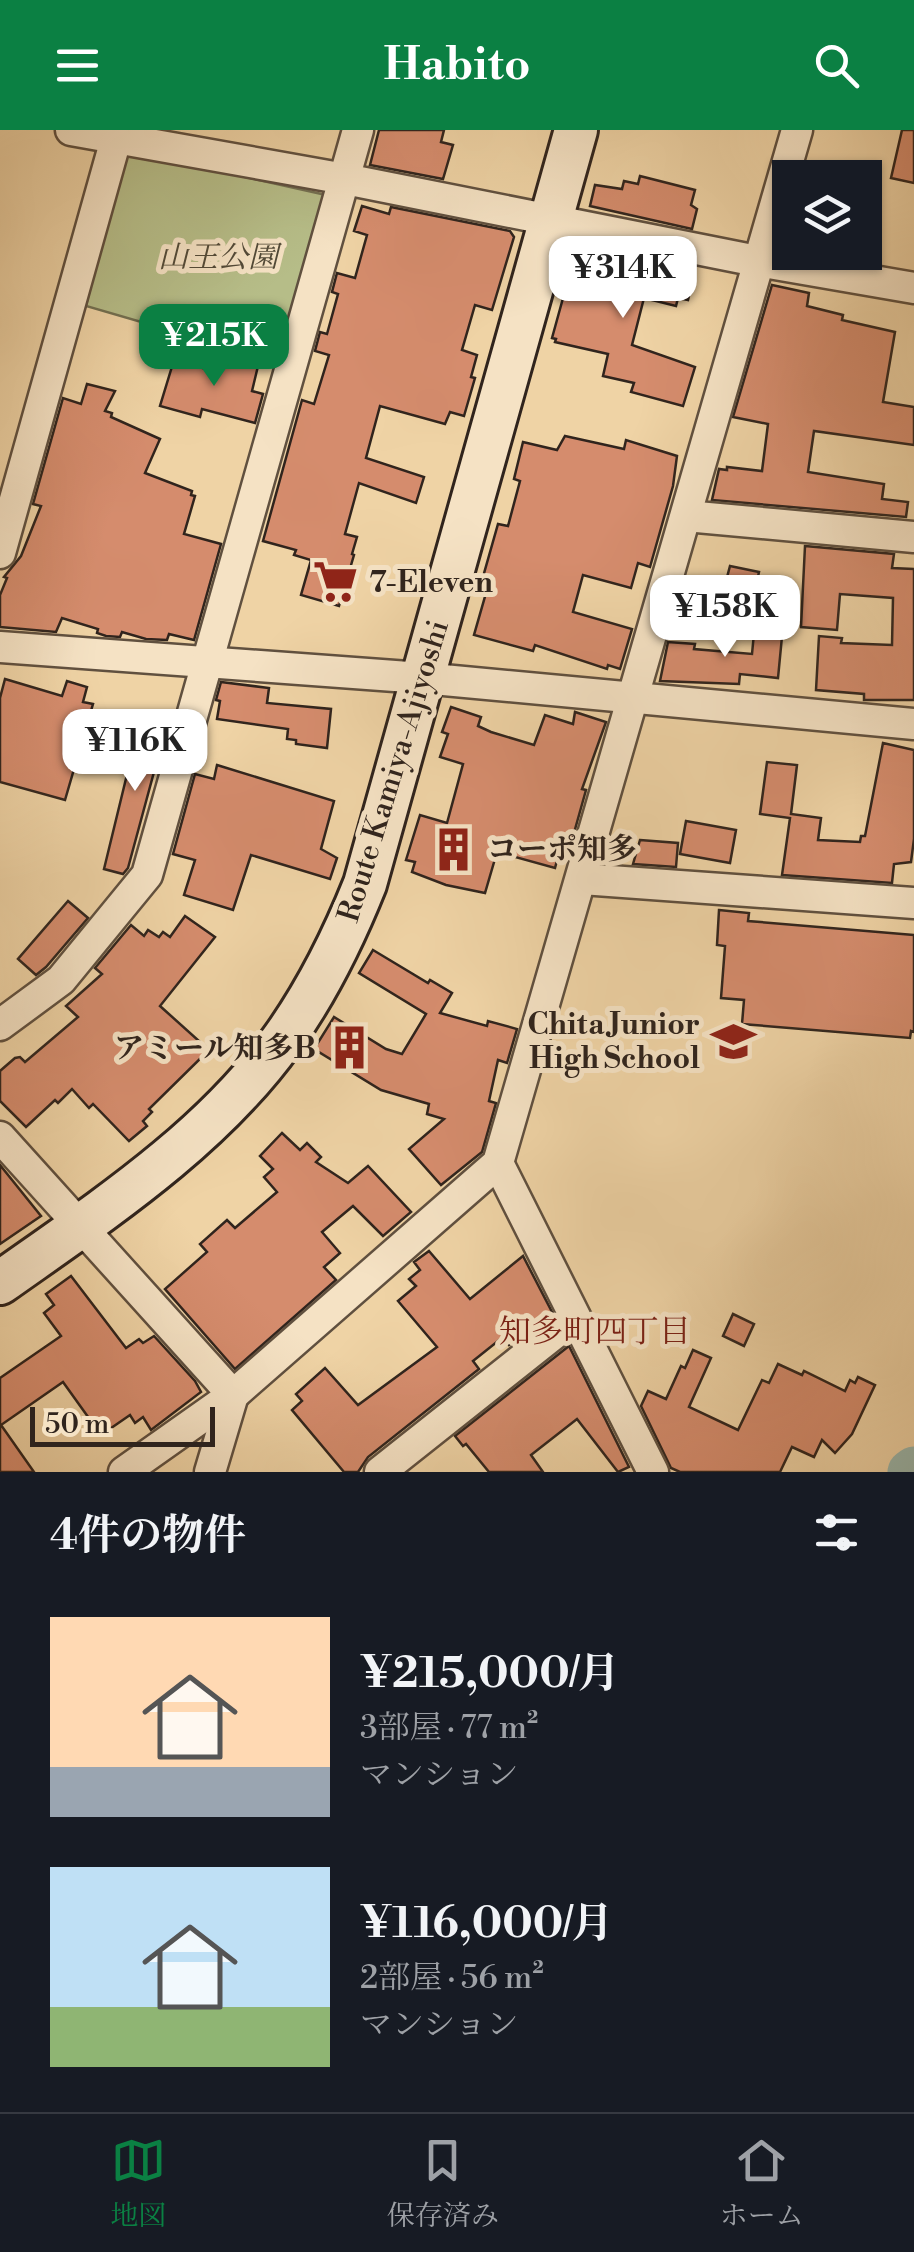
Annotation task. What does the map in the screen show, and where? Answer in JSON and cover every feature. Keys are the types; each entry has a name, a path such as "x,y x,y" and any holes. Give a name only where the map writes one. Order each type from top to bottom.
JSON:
{"main road":[{"name":"Route Kamiya-Ajiyoshi","path":"0,1283 186,1144 236,1096 282,1041 320,984 365,884 576,130"}],"street":[{"path":"71,130 914,288"},
{"path":"0,1025 61,980 148,875 358,130"},
{"path":"124,1472 233,1395 498,1163 797,130"},
{"path":"0,553 116,139"},
{"path":"686,516 914,536"},
{"path":"0,648 422,678 914,724"},
{"path":"582,879 913,899"},
{"path":"0,1136 233,1395"},
{"path":"498,1163 652,1472"},
{"path":"380,1472 574,1318"},
{"path":"210,1472 233,1395"}],"green space":[{"name":"山王公園","path":"123,150 326,195 279,362 86,306"}],"building":[{"path":"379,130 444,130 441,142 453,145 443,179 370,165"},
{"path":"902,130 914,130 914,183 891,178"},
{"path":"640,176 695,190 691,205 697,209 692,229 590,206 595,185 622,189 624,181 638,184"},
{"path":"362,206 389,214 391,207 510,231 514,237 492,310 475,305 462,350 477,355 464,416 450,412 445,424 380,406 366,458 424,477 416,503 359,483 345,534 357,537 339,606 301,595 311,560 294,555 296,550 263,541 302,400 314,404 329,355 315,351 320,332 327,334 338,294 332,292 337,273 355,278 367,235 354,231"},
{"path":"576,251 629,263 630,258 693,278 688,300 678,298 676,306 644,298 632,345 695,367 683,406 631,392 634,383 603,376 608,354 555,342 552,338"},
{"path":"772,285 809,293 807,306 843,315 842,320 895,332 883,402 914,407 914,445 814,431 808,472 884,484 882,499 908,502 906,517 712,500 719,469 762,471 768,424 733,417"},
{"path":"210,354 258,366 252,391 263,394 255,423 202,409 200,417 160,406 174,360 206,369"},
{"path":"87,384 115,391 105,411 112,413 111,417 160,439 145,473 192,491 195,496 184,534 221,544 194,640 169,634 167,640 122,632 120,637 106,636 97,633 98,629 62,618 56,632 0,627 0,595 7,578 4,577 21,556 41,506 33,504 63,398 81,404"},
{"path":"565,436 624,449 626,440 677,456 673,486 650,567 638,563 631,588 583,575 573,612 632,629 620,669 608,665 607,669 535,645 533,651 474,635 488,586 481,584 498,524 508,526 520,481 514,479 523,442 557,450"},
{"path":"805,546 894,554 892,568 914,569 914,700 864,700 864,694 816,690 819,636 842,638 841,643 892,645 893,598 840,594 837,630 801,627"},
{"path":"730,566 759,572 750,613 720,604"},
{"path":"755,623 783,626 778,678 740,674 739,684 660,681 668,642 695,644 694,649 752,654"},
{"path":"5,679 62,696 67,681 87,687 83,702 93,704 65,800 0,782 0,698"},
{"path":"221,682 269,688 267,703 331,709 327,748 296,744 296,740 287,739 288,729 217,719 220,701 216,700"},
{"path":"451,707 481,717 478,726 491,732 534,745 545,715 573,724 575,712 606,722 582,789 586,790 572,840 563,838 555,868 497,852 485,893 446,885 412,872 415,862 406,860 420,815 447,823 463,764 440,757 448,734 442,732"},
{"path":"141,717 167,724 128,868 123,874 104,869"},
{"path":"883,743 914,750 911,862 894,864 892,883 782,875 790,818 760,814 767,762 797,765 791,814 821,818 818,840 860,842 861,836 865,836"},
{"path":"217,765 334,801 321,849 337,858 330,879 251,855 233,910 184,895 195,860 173,854 195,774 214,779"},
{"path":"686,821 736,830 730,863 680,854"},
{"path":"640,840 678,843 676,867 633,864"},
{"path":"68,901 88,918 36,975 18,959"},
{"path":"719,910 749,913 748,921 914,935 914,1032 911,1031 910,1038 742,1024 744,1000 721,998 725,946 717,945"},
{"path":"185,916 215,937 160,1006 209,1050 149,1109 152,1112 143,1121 147,1126 129,1141 93,1104 89,1108 72,1089 26,1127 0,1101 0,1071 15,1058 25,1062 78,1017 66,1006 102,974 95,968 131,925 144,936 148,930 159,937 163,932 170,937"},
{"path":"373,950 452,993 440,1013 487,1026 488,1021 517,1029 507,1063 498,1060 489,1101 496,1103 482,1152 441,1185 409,1149 444,1119 427,1114 429,1104 381,1090 314,1049 334,1017 386,1049 402,1054 426,1014 359,973"},
{"path":"282,1133 300,1150 307,1143 321,1157 316,1162 348,1183 368,1166 411,1212 383,1236 353,1206 322,1232 340,1253 324,1267 336,1280 235,1369 165,1289 207,1252 200,1244 227,1220 235,1228 277,1192 264,1177 273,1169 260,1156"},
{"path":"0,1165 41,1216 0,1244"},
{"path":"429,1251 470,1299 523,1256 552,1312 509,1345 503,1337 473,1361 479,1369 368,1457 358,1472 344,1472 292,1410 302,1401 296,1394 325,1368 358,1405 437,1347 398,1301 416,1286 409,1279 420,1270 414,1262"},
{"path":"71,1276 126,1348 139,1339 143,1343 154,1336 201,1392 151,1430 143,1417 135,1423 130,1415 101,1435 63,1382 1,1425 34,1472 0,1472 0,1378 61,1336 44,1313 54,1305 46,1294"},
{"path":"733,1314 754,1324 744,1346 723,1336"},
{"path":"569,1346 629,1467 618,1472 577,1419 531,1455 543,1472 489,1472 455,1436"},
{"path":"693,1350 711,1358 689,1407 738,1430 762,1380 769,1383 778,1364 802,1375 804,1371 845,1391 850,1380 855,1383 858,1377 875,1385 852,1434 835,1453 822,1440 814,1457 792,1447 780,1472 680,1472 671,1468 641,1406 648,1391 666,1399"}],"waterway":[{"path":"910,1472 914,1469"}],"place":[{"name":"7-Eleven","path":"336,582"},
{"name":"コーポ知多","path":"454,849"},
{"name":"Chita Junior High School","path":"733,1041"},
{"name":"アミール知多B","path":"349,1048"}],"district":[{"name":"知多町四丁目","path":"595,1331"}]}
